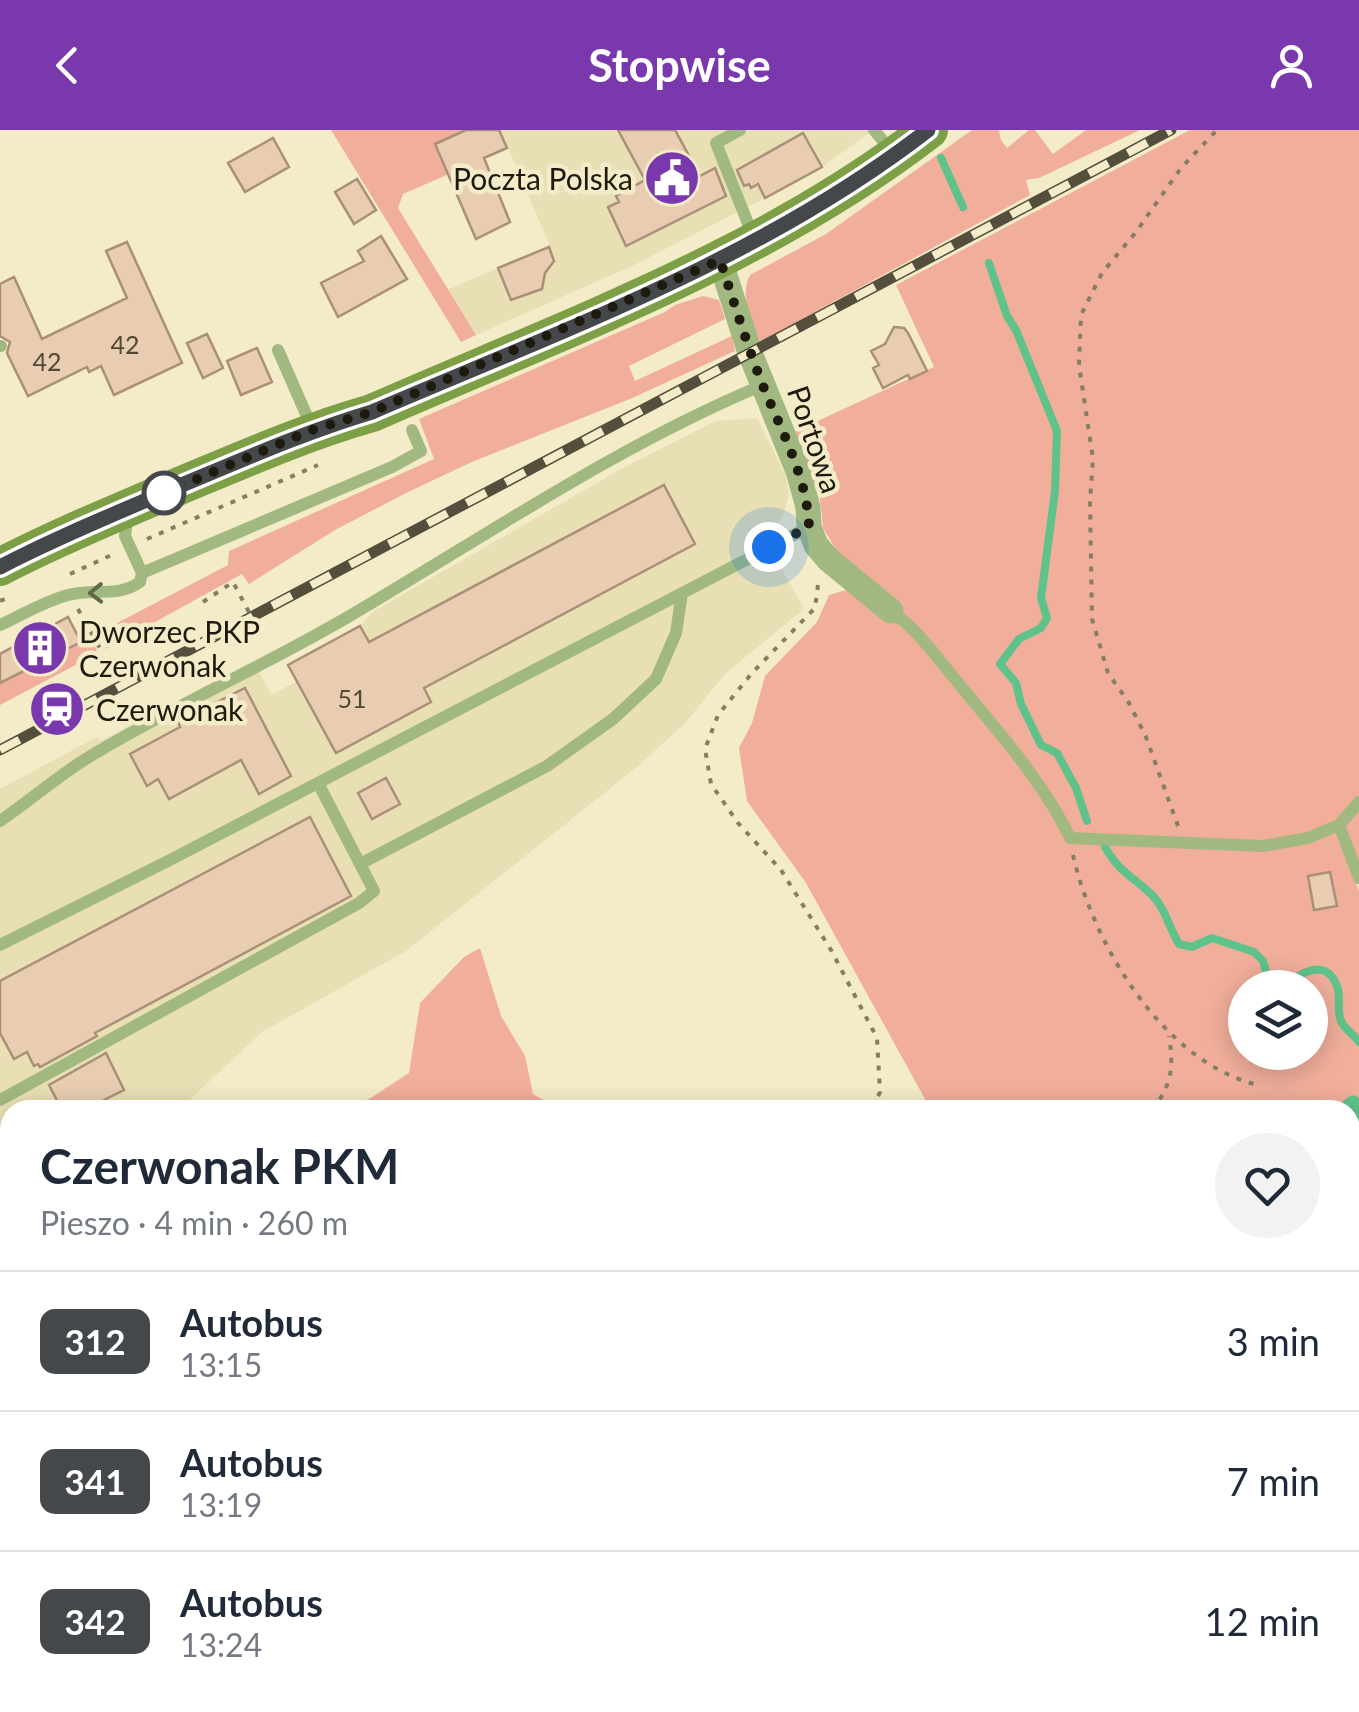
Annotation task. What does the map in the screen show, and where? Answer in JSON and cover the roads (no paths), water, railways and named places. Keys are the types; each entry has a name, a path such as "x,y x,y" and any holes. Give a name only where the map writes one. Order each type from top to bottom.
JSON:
{"main road":[{"path":"0,586 54,567 127,522 720,260 840,193 884,143 928,130"},
{"path":"0,568 44,544 127,522"}],"street":[{"name":"Portowa","path":"720,260 763,386 798,470 812,536"},
{"path":"812,536 829,560 892,611"}],"lane":[{"path":"740,130 716,143 756,241"},
{"path":"278,350 316,437"},
{"path":"0,821 58,775 101,749 332,626 707,409 763,386"},
{"path":"142,573 421,452 412,430"},
{"path":"0,625 68,594 130,589 140,582 142,573 127,522"},
{"path":"0,945 682,593 812,536"},
{"path":"360,864 548,766 613,719 656,680 676,632 682,593"},
{"path":"892,611 909,623 985,716 1053,808 1070,838 1263,846 1308,838 1339,825 1359,802"},
{"path":"0,1100 358,904 374,891 318,783"},
{"path":"1339,825 1359,878"}],"waterway":[{"path":"941,158 963,207"},
{"path":"989,263 1007,316 1057,431 1055,491 1041,598 1047,618 1041,628 1019,639 1000,664 1016,683 1021,704 1041,745 1057,753 1076,788 1087,821"},
{"path":"1105,847 1121,868 1156,899 1179,944 1192,947 1212,938 1254,952 1266,970"},
{"path":"1328,974 1338,990 1341,1022 1359,1042"}],"railway":[{"path":"0,750 1171,130"}],"place":[{"name":"Poczta Polska","path":"672,178"},
{"name":"Dworzec PKP Czerwonak","path":"40,648"},
{"name":"Czerwonak","path":"57,709"}]}
